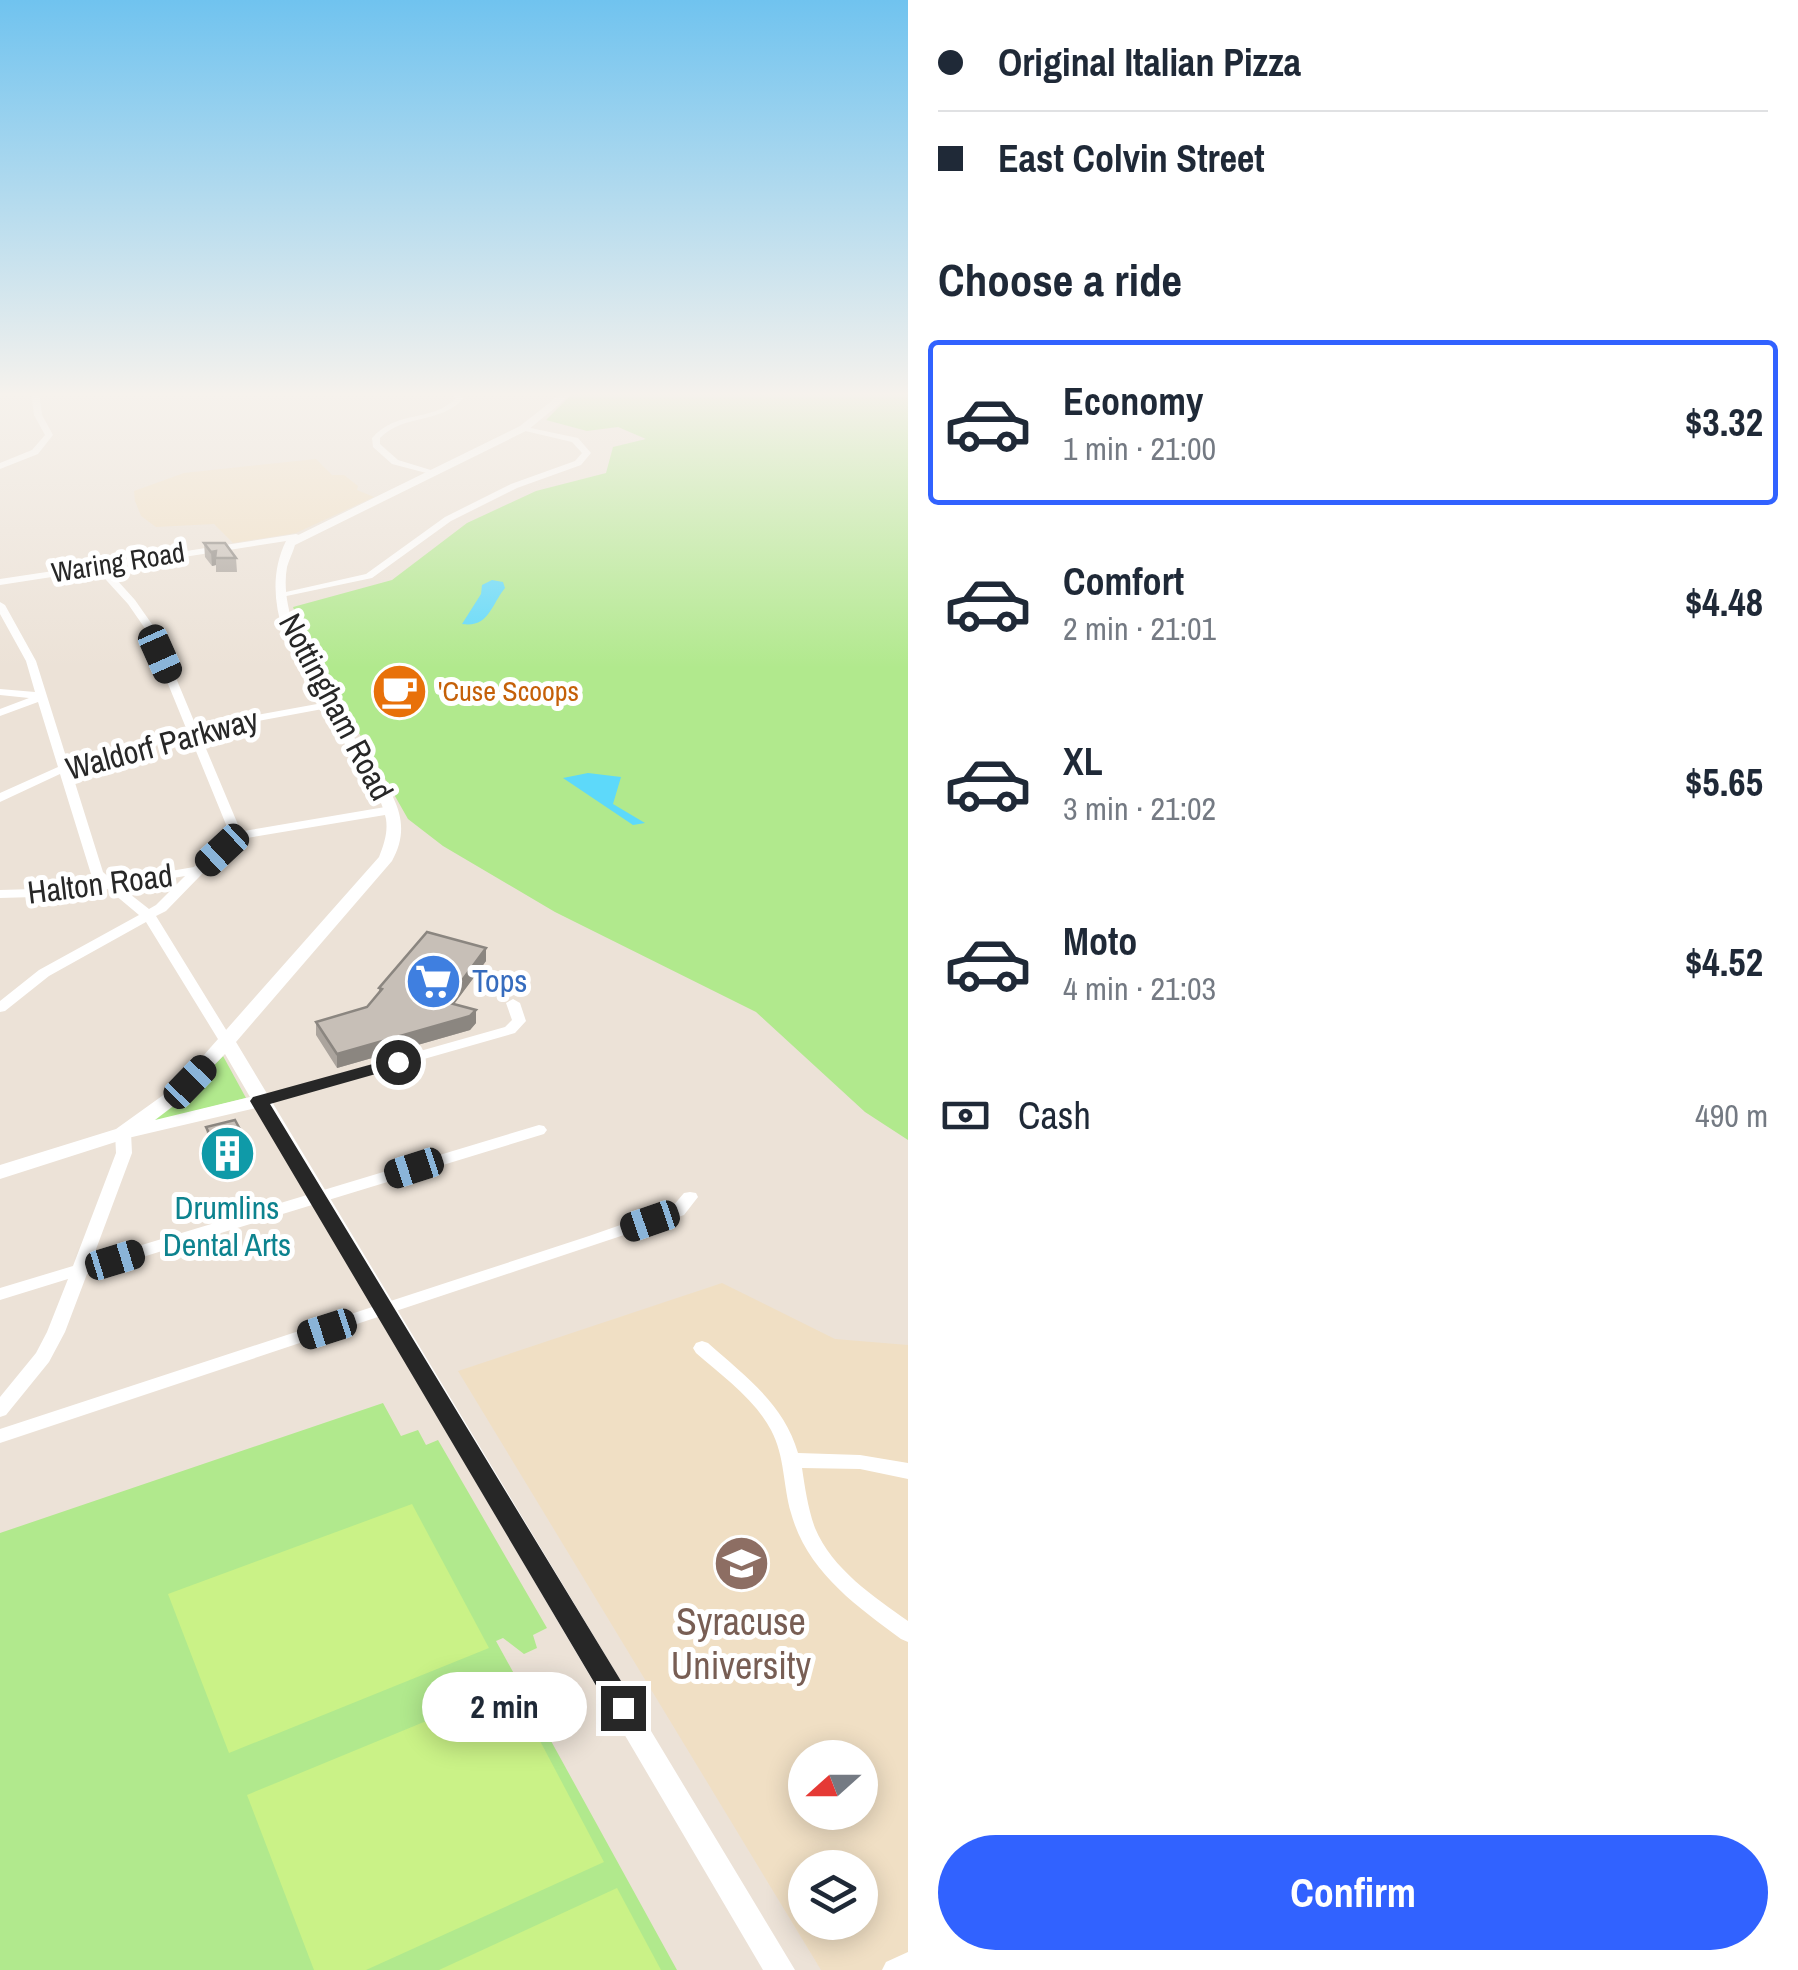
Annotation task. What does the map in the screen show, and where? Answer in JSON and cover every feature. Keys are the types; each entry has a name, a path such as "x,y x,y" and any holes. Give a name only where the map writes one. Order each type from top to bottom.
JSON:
{"street":[{"path":"296,536 408,484"},
{"path":"280,596 354,581 378,572 424,532 520,484"},
{"name":"Nottingham Road","path":"0,1172 123,1133 190,1082 378,870 394,840 391,810 328,705 286,623 280,596 282,560 296,536"},
{"name":"Waring Road","path":"0,582 296,536"},
{"path":"0,1008 44,972 149,916 231,837 233,827 142,614 98,565"},
{"path":"0,605 32,661 97,874 149,916 780,1970"},
{"path":"0,692 43,696"},
{"path":"0,713 43,696"},
{"name":"Waldorf Parkway","path":"0,798 63,769 193,730 328,705"},
{"path":"231,837 391,810"},
{"name":"Halton Road","path":"0,894 44,895 200,870"},
{"path":"0,1410 43,1358 124,1152 123,1133 259,1101 510,1030 520,1021 513,1002"},
{"path":"0,1294 539,1130"},
{"path":"0,1436 678,1211 690,1197"},
{"path":"702,1348 778,1426 793,1460 801,1516 818,1552 860,1596 908,1633"},
{"path":"793,1460 860,1462 908,1472"},
{"path":"894,1970 908,1964"}],"shaded area":[{"path":"154,484 355,484 357,490 374,497 296,533 233,543 214,524 156,527 141,516 134,491"},
{"name":"Syracuse University","path":"722,1283 835,1339 908,1345 908,1970 821,1970 803,1940 878,1940 878,1850 788,1850 788,1916 458,1371"}],"green space":[{"path":"563,484 908,484 908,1140 865,1112 756,1012 555,912 443,846 408,819 305,638 293,607 392,580 467,523 536,491"},
{"path":"223,1056 246,1098 147,1123 181,1099"},
{"path":"383,1403 401,1436 418,1430 426,1445 438,1440 547,1628 533,1635 537,1648 524,1654 503,1638 496,1641 677,1970 0,1970 0,1533"},
{"path":"412,1504 489,1648 229,1753 168,1594"},
{"path":"511,1686 604,1862 366,1970 314,1970 247,1795"},
{"path":"617,1888 661,1970 439,1970"}],"water":[{"path":"492,580 503,582 505,588 488,614 478,622 462,624 481,594 482,585"},
{"path":"588,773 621,777 613,804 645,823 633,825 563,778"}],"building":[{"path":"204,543 225,543 236,558 215,558 216,551 211,552"},
{"name":"Tops","path":"427,932 486,948 446,1002 476,1010 470,1016 337,1054 316,1022 367,1007"},
{"path":"235,1120 242,1133 237,1135 242,1144 218,1151 206,1127"}],"place":[{"name":"'Cuse Scoops","path":"399,691"},
{"name":"Tops","path":"433,981"},
{"name":"Drumlins Dental Arts","path":"227,1154"},
{"name":"Syracuse University","path":"741,1564"}],"route":[{"path":"398,1062 259,1101 623,1708"}]}
